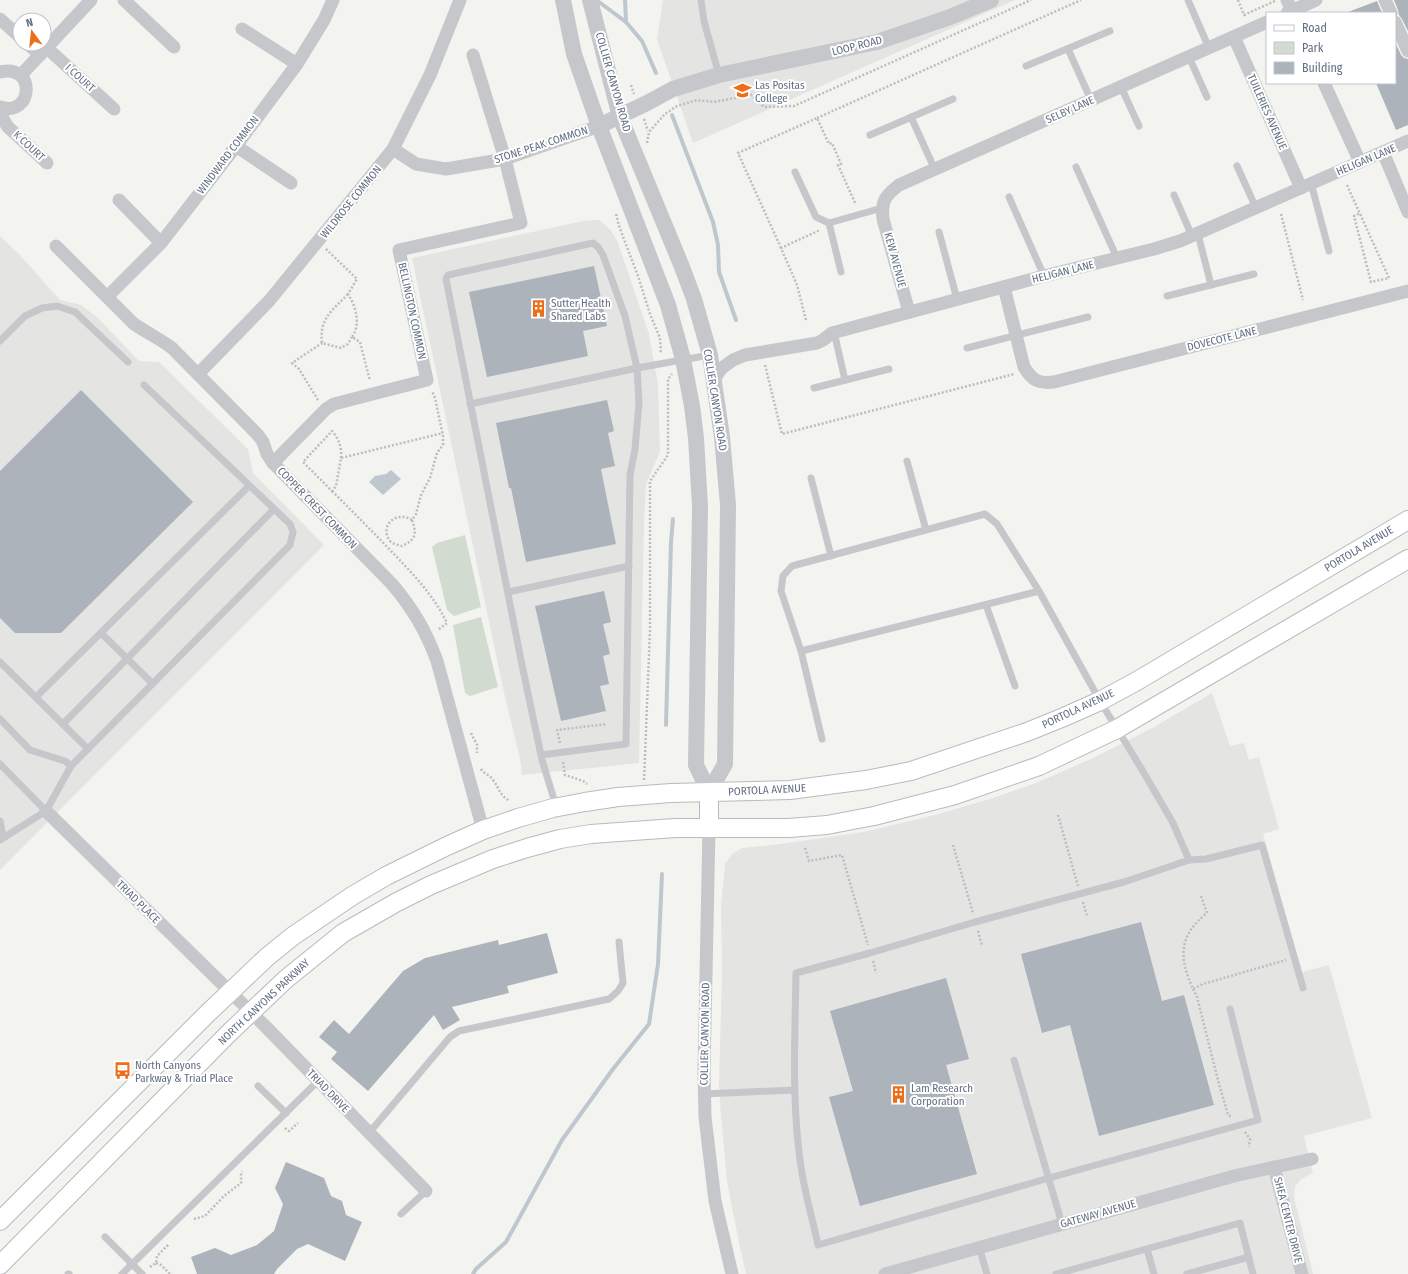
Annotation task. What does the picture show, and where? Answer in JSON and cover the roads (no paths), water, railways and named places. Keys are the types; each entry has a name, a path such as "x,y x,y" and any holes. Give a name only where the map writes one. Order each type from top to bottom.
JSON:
{"main road":[{"name":"PORTOLA AVENUE","path":"710,792 817,788 866,780 911,771 1027,732 1100,701 1137,681 1408,520"},
{"path":"709,828 789,828 827,825 874,816 955,795 1039,766 1117,729 1408,559"},
{"path":"0,1221 267,957 328,911 386,876 484,830 518,818 557,807 585,802 644,795 710,792"},
{"name":"COLLIER CANYON ROAD","path":"709,828 710,792"},
{"name":"NORTH CANYONS PARKWAY","path":"0,1265 229,1033 286,979 343,933 430,885 493,859 527,848 560,839 591,834 675,828 709,828"}],"street":[{"path":"52,41 91,0"},
{"path":"124,0 174,47"},
{"name":"WINDWARD COMMON","path":"107,297 161,243 236,146 297,64 324,20 333,0"},
{"name":"WILDROSE COMMON","path":"198,374 269,301 394,149 430,75 460,0"},
{"name":"COLLIER CANYON ROAD","path":"563,0 574,54 599,126 668,306 683,360 696,438 700,506 696,765 710,792"},
{"name":"COLLIER CANYON ROAD","path":"590,0 620,117 694,299 710,354 714,379 726,470 728,541 725,764 710,792"},
{"name":"LOOP ROAD","path":"599,126 620,117 673,89 719,75 877,42 950,17 990,0"},
{"path":"1290,9 1316,0"},
{"path":"1385,0 1391,12"},
{"path":"0,19 12,30"},
{"name":"SELBY LANE","path":"882,208 884,200 888,194 899,185 1266,22"},
{"path":"1396,24 1408,51"},
{"path":"242,29 297,64"},
{"name":"TUILERIES AVENUE","path":"1234,37 1306,185"},
{"path":"21,75 42,52"},
{"name":"I COURT","path":"44,52 114,109"},
{"path":"473,55 505,159"},
{"path":"0,72 7,70 15,71 26,81 27,89 26,96 22,103 16,107 8,109 1,107"},
{"path":"1324,84 1360,162"},
{"name":"K COURT","path":"1,107 3,119 8,127 47,163"},
{"name":"STONE PEAK COMMON","path":"394,149 416,164 446,169 505,159 599,126"},
{"name":"HELIGAN LANE","path":"714,379 722,368 733,360 745,355 817,343 833,332 1180,241 1408,141"},
{"path":"236,146 291,183"},
{"path":"1383,152 1408,212"},
{"name":"BELLINGTON COMMON","path":"273,463 326,409 334,404 427,380 399,250 521,223 505,159"},
{"path":"119,200 161,243"},
{"name":"KEW AVENUE","path":"882,208 883,219 909,312"},
{"name":"COPPER CREST COMMON","path":"56,246 134,324 145,332 160,339 172,348 198,374 258,435 263,442 266,454 273,463 392,584 407,602 419,621 437,661 484,830"},
{"path":"1004,287 1016,336"},
{"name":"DOVECOTE LANE","path":"1016,336 1024,367 1031,376 1044,383 1054,382 1408,291"},
{"name":"TRIAD PLACE","path":"46,812 230,992"},
{"name":"COLLIER CANYON ROAD","path":"709,828 704,1094 705,1117 715,1201 732,1274"},
{"name":"TRIAD DRIVE","path":"230,992 426,1191"},
{"name":"GATEWAY AVENUE","path":"885,1274 1234,1176 1312,1159"},
{"name":"SHEA CENTER DRIVE","path":"1274,1167 1302,1274"}],"lane":[{"path":"701,0 704,21 719,75"},
{"path":"1188,0 1209,48"},
{"path":"1026,66 1110,31"},
{"path":"1068,49 1091,100"},
{"path":"1189,57 1207,97"},
{"path":"1121,87 1139,126"},
{"path":"870,135 953,99"},
{"path":"911,117 935,170"},
{"path":"1237,166 1256,208"},
{"path":"1076,167 1117,258"},
{"path":"795,172 816,217 830,224 882,208"},
{"path":"1306,185 1329,251"},
{"path":"1174,195 1195,235 1211,285"},
{"path":"1009,197 1044,276"},
{"path":"830,224 841,272"},
{"path":"939,232 957,299"},
{"path":"541,755 626,744 630,475 635,450 639,403 637,368 625,316 603,256 598,247 593,243 448,275 446,279 541,755 557,807"},
{"path":"1167,296 1254,274"},
{"path":"0,341 25,316 42,308 57,306 75,312 128,362"},
{"path":"967,348 1088,317"},
{"path":"833,332 845,380"},
{"path":"470,404 710,354"},
{"path":"814,388 889,369"},
{"path":"0,821 1,839 46,812 71,766 290,545 293,532 290,524 144,385"},
{"path":"907,461 926,530"},
{"path":"811,478 831,556"},
{"path":"36,698 250,486"},
{"path":"63,724 274,509"},
{"path":"822,739 801,652 781,591 783,576 792,566 985,514 997,524 1039,591 1100,701 1173,823 1189,860"},
{"path":"508,592 629,566"},
{"path":"801,652 1039,591"},
{"path":"986,605 1015,686"},
{"path":"101,633 152,683"},
{"path":"0,662 88,749"},
{"path":"0,719 30,750 65,761 71,766"},
{"path":"0,764 46,812"},
{"path":"1230,1009 1258,1120 1049,1178 818,1245 802,1173 794,1090 796,973 975,922 1124,882 1189,860 1206,859 1262,845 1303,988"},
{"path":"369,1133 450,1037 459,1031 609,999 624,983 619,942"},
{"path":"1014,1060 1062,1224"},
{"path":"122,1274 318,1081"},
{"path":"258,1086 286,1113"},
{"path":"704,1094 794,1090"},
{"path":"401,1214 426,1191"},
{"path":"1056,1274 1240,1223 1253,1274"},
{"path":"105,1237 142,1274"},
{"path":"979,1248 987,1274"},
{"path":"1147,1249 1154,1274"},
{"path":"1187,1274 1249,1257"}],"waterway":[{"path":"625,0 626,22"},
{"path":"599,2 626,22 642,41 656,73"},
{"path":"672,115 713,222 718,245 719,272 736,320"},
{"path":"666,725 671,542 673,519"},
{"path":"473,1274 476,1269 506,1242 562,1140 613,1069 649,1024 658,964 662,874"}],"place":[{"name":"Las Positas College","path":"742,91"},
{"name":"Sutter Health Shared Labs","path":"538,309"},
{"name":"North Canyons Parkway & Triad Place","path":"122,1071"},
{"name":"Lam Research Corporation","path":"898,1094"}]}
